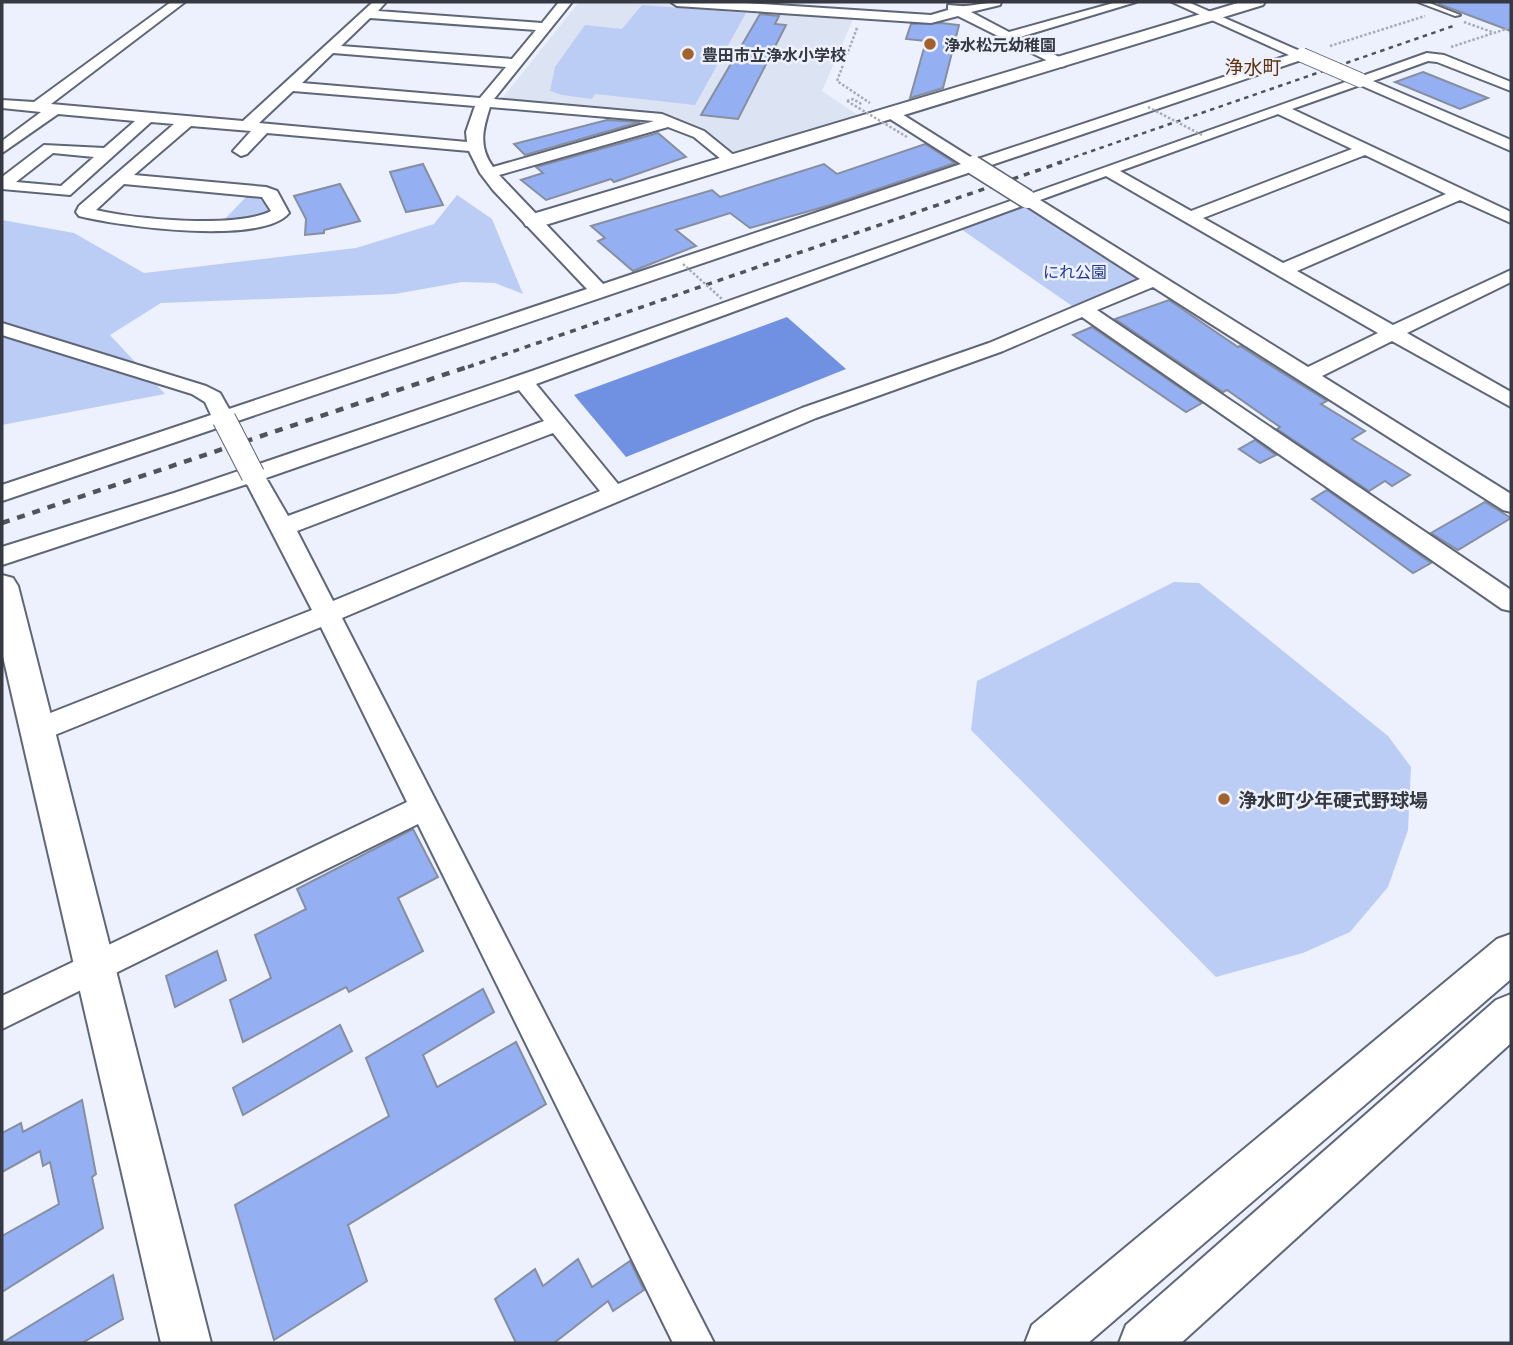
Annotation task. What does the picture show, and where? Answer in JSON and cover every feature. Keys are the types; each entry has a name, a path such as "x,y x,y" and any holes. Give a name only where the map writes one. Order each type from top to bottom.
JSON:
{"street":[{"path":"37,107 179,2"},
{"path":"247,126 380,2"},
{"path":"566,2 484,102 474,132 475,146 488,173 599,291"},
{"path":"677,2 931,19 995,2"},
{"path":"940,2 1060,63"},
{"path":"1008,36 1130,2"},
{"path":"1178,2 1506,140"},
{"path":"534,221 733,161 883,109 1060,63 1257,2"},
{"path":"367,14 544,27"},
{"path":"329,49 515,63"},
{"path":"2,493 1302,55"},
{"path":"2,556 253,475 523,381 1202,135 1432,57 1511,87"},
{"path":"289,86 632,114 671,122 699,134 733,161"},
{"path":"2,104 475,146"},
{"path":"2,148 9,136 55,109"},
{"path":"883,109 1511,504"},
{"path":"1280,109 1511,218"},
{"path":"107,153 50,148 4,183 9,186 64,191 149,117"},
{"path":"121,179 266,192 271,195 280,213 268,220 201,227 85,212 121,179 187,121"},
{"path":"488,173 671,122"},
{"path":"241,151 263,128"},
{"path":"1190,217 1366,149"},
{"path":"1107,170 1391,333 1506,392"},
{"path":"1283,270 1460,194"},
{"path":"1307,375 1511,275"},
{"path":"35,731 325,615 809,413 996,347 1156,279"},
{"path":"1084,310 1511,602"},
{"path":"2,329 199,390 213,398 283,527 422,808 694,1343"},
{"path":"523,381 614,494"},
{"path":"283,527 556,424"},
{"path":"2,586 35,731 186,1343"},
{"path":"2,1013 93,966 422,808"},
{"path":"1050,1343 1511,953"},
{"path":"1144,1343 1511,1015"}],"lane":[{"path":"1421,2 1457,15"}],"path":[{"path":"1302,55 1443,10"},
{"path":"863,14 837,81 883,109"},
{"path":"1450,47 1511,27"},
{"path":"1506,29 1511,32"},
{"path":"847,101 906,137"},
{"path":"1148,107 1202,135"},
{"path":"683,264 722,299"}],"shaded area":[{"name":"豊田市立浄水小学校","path":"579,2 641,2 854,17 822,91 858,115 730,153 700,131 673,118 638,110 500,101"}],"green space":[{"path":"642,5 746,13 695,105 595,94 592,99 550,91 555,67 585,25 622,29"},
{"path":"248,195 262,196 269,213 261,219 220,224"},
{"path":"457,195 492,219 523,294 495,283 462,282 395,294 161,303 110,335 165,394 2,425 2,220 74,233 144,273 356,248 434,224"},
{"name":"にれ公園","path":"1025,203 1144,278 1075,308 958,227"},
{"name":"浄水町少年硬式野球場","path":"1174,582 1199,583 1388,736 1411,767 1408,830 1388,887 1350,932 1303,953 1216,977 971,730 977,681"}],"water":[{"path":"787,317 846,369 626,457 574,395"}],"building":[{"path":"1511,2 1511,31 1439,4"},
{"path":"760,14 779,16 775,24 786,25 738,119 701,115"},
{"path":"911,24 959,25 943,88 910,98 926,41 906,39"},
{"path":"1423,72 1488,98 1460,109 1395,82"},
{"path":"607,120 640,122 525,155 514,144"},
{"path":"658,133 686,157 614,182 611,179 546,200 521,180 543,173 536,167"},
{"path":"925,144 955,163 827,206 750,228 730,213 676,230 696,246 633,271 598,241 605,238 591,226 712,190 720,197 824,164 837,174"},
{"path":"423,164 443,205 406,212 390,172"},
{"path":"340,184 360,221 324,230 324,233 305,235 306,219 294,196"},
{"path":"1169,300 1238,347 1327,401 1321,404 1365,431 1352,439 1410,475 1392,486 1385,481 1369,491 1277,429 1280,427 1227,390 1223,392 1115,319"},
{"path":"1092,327 1202,403 1186,412 1073,335"},
{"path":"1255,440 1276,455 1260,463 1239,449"},
{"path":"1327,490 1431,563 1413,573 1312,499"},
{"path":"1485,502 1511,518 1458,550 1431,533"},
{"path":"413,829 438,877 398,898 423,951 349,992 346,987 243,1042 230,1000 271,978 255,935 306,909 297,889"},
{"path":"217,951 226,980 175,1007 166,976"},
{"path":"483,989 494,1012 423,1055 437,1087 516,1042 546,1104 348,1225 367,1281 274,1340 235,1205 389,1116 366,1058"},
{"path":"340,1025 352,1051 243,1115 233,1088"},
{"path":"82,1100 96,1174 92,1177 103,1228 2,1292 2,1236 59,1204 50,1162 43,1166 40,1151 2,1172 2,1133 21,1123 23,1132"},
{"path":"578,1259 592,1287 630,1261 644,1290 613,1311 608,1301 554,1343 516,1343 495,1299 535,1269 543,1286"},
{"path":"113,1275 123,1319 82,1343 2,1343"}],"railway":[{"path":"1057,163 1456,25"},
{"path":"468,367 1062,162"},
{"path":"2,523 473,365"}],"place":[{"name":"浄水松元幼稚園","path":"930,44"},
{"name":"豊田市立浄水小学校","path":"688,54"},
{"name":"浄水町少年硬式野球場","path":"1224,799"}],"district":[{"name":"浄水町","path":"1253,66"}]}
